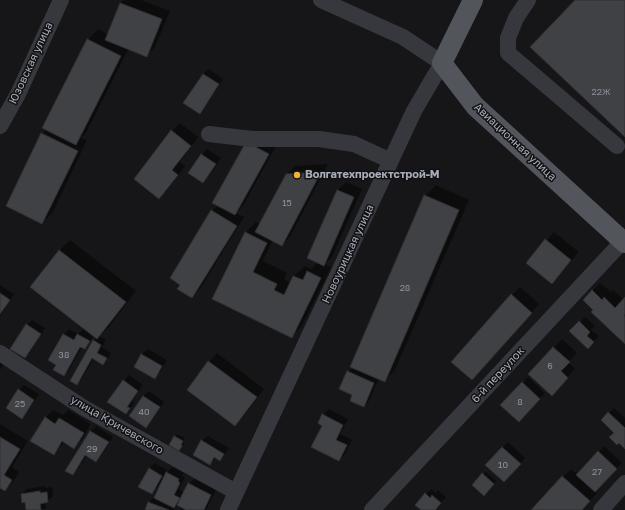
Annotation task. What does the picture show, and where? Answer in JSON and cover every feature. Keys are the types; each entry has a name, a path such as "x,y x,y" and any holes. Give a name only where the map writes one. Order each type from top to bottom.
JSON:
{"main road":[{"name":"Новоурицкая улица","path":"442,63 473,0"},
{"name":"Авиационная улица","path":"442,63 475,106 624,242"}],"street":[{"name":"Юзовская улица","path":"0,126 18,94 61,0"},
{"name":"Авиационная улица","path":"321,0 403,37 442,63"},
{"path":"528,0 516,18 508,38 508,53 617,146"},
{"name":"Новоурицкая улица","path":"228,510 414,111 442,63"},
{"path":"209,134 252,139 319,139 354,144 391,161"},
{"name":"6-й переулок","path":"372,510 624,242"},
{"name":"улица Кричевского","path":"0,354 84,408 236,492"},
{"path":"600,510 625,483"}],"building":[{"path":"575,0 625,0 625,137 530,47"},
{"path":"120,3 162,19 147,57 105,40"},
{"path":"87,39 121,56 76,145 42,128"},
{"path":"203,74 219,84 200,114 183,103"},
{"path":"171,130 191,146 172,170 178,175 159,199 134,179"},
{"path":"41,133 78,151 42,224 6,206"},
{"path":"246,142 269,154 235,215 212,203"},
{"path":"201,154 216,164 203,183 188,173"},
{"path":"321,172 282,246 255,232 286,174"},
{"path":"337,190 354,197 324,266 307,258"},
{"path":"424,195 459,210 385,382 350,367"},
{"path":"211,210 237,226 192,298 177,289 180,285 170,278"},
{"path":"245,232 267,243 253,272 277,284 274,290 284,295 293,276 303,280 307,271 321,278 292,338 212,299"},
{"path":"545,239 571,260 552,284 526,263"},
{"path":"59,250 126,302 97,339 30,287"},
{"path":"592,290 602,300 604,297 615,308 625,297 625,344 591,312 593,310 583,300"},
{"path":"0,293 10,300 0,314"},
{"path":"511,294 532,313 472,380 451,362"},
{"path":"579,321 590,332 587,336 594,342 588,349 569,331"},
{"path":"26,324 41,334 25,358 10,349"},
{"path":"63,334 74,340 77,334 90,341 85,349 80,347 64,376 53,370 56,365 48,360"},
{"path":"93,340 101,345 97,353 107,358 103,365 92,358 77,385 70,381"},
{"path":"553,347 570,362 561,371 568,378 552,396 528,374"},
{"path":"141,354 162,366 155,379 134,367"},
{"path":"208,361 257,397 235,426 187,390"},
{"path":"347,371 374,383 364,407 350,401 352,395 339,389"},
{"path":"123,380 138,391 127,407 130,408 126,414 107,402"},
{"path":"522,382 540,399 519,422 500,405"},
{"path":"18,389 34,400 22,419 6,408"},
{"path":"143,396 160,407 146,428 129,416"},
{"path":"608,412 625,428 625,449 619,443 617,445 609,437 614,433 601,420"},
{"path":"322,414 343,425 336,440 347,445 339,461 311,447 322,426 318,423"},
{"path":"45,417 55,424 59,418 84,433 74,449 62,441 54,455 30,441"},
{"path":"90,431 109,442 96,462 85,455 73,475 65,471"},
{"path":"174,436 183,441 179,451 169,445"},
{"path":"0,437 20,449 4,475 12,480 5,491 0,488"},
{"path":"201,440 224,454 220,461 214,457 210,465 193,455"},
{"path":"502,447 521,464 504,482 485,465"},
{"path":"598,451 617,469 595,492 576,475"},
{"path":"149,468 162,476 152,494 138,487"},
{"path":"166,472 179,479 178,481 180,483 174,495 180,498 174,508 154,498"},
{"path":"482,473 494,484 484,496 472,485"},
{"path":"562,476 590,501 582,510 531,510"},
{"path":"188,483 211,495 204,510 186,510 177,505"},
{"path":"40,491 40,493 47,492 48,502 40,504 41,510 26,510 25,502 22,503 21,494"},
{"path":"425,493 430,498 432,495 441,503 435,510 421,510 415,505"},
{"path":"148,502 169,510 145,510"}],"place":[{"name":"Волгатехпроектстрой-М","path":"297,175"}]}
